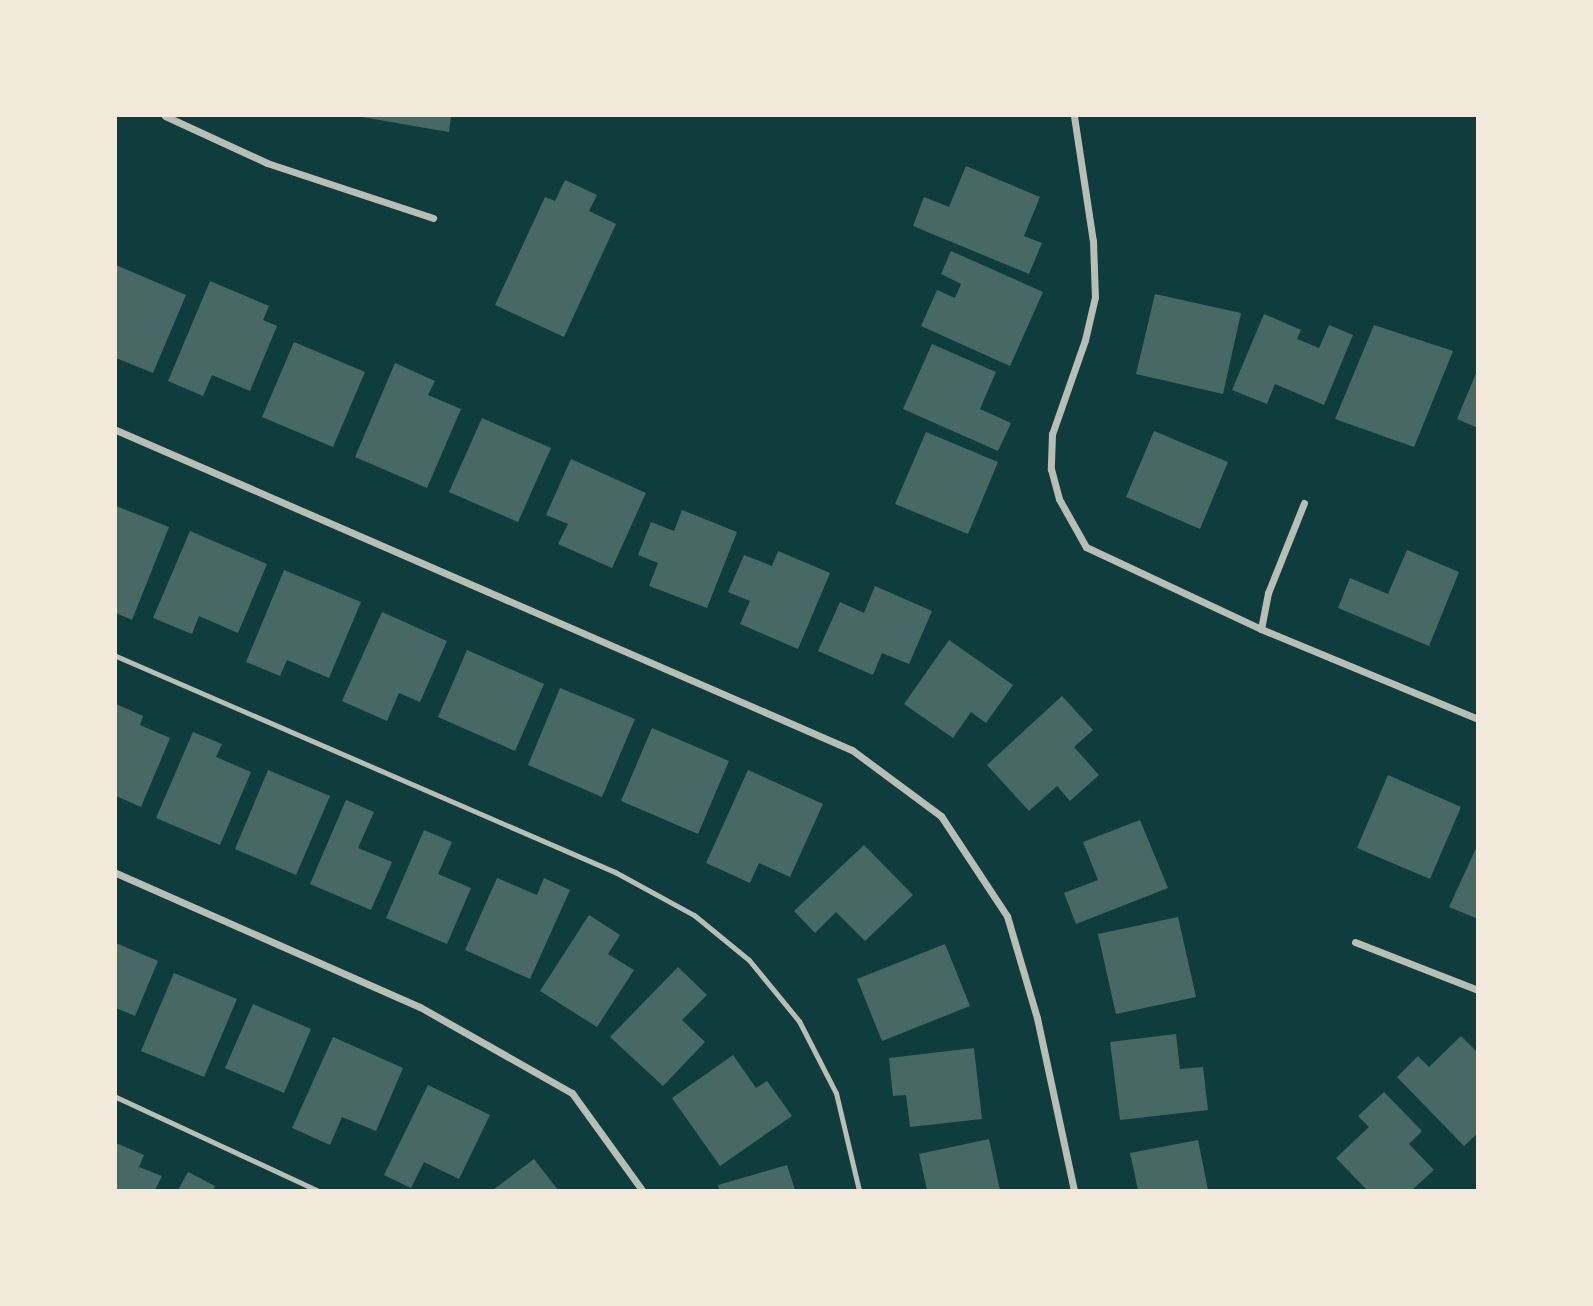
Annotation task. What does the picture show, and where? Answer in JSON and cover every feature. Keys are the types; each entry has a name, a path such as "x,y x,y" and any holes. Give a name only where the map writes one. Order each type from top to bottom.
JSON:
{"street":[{"path":"165,116 267,163 432,218"},
{"path":"1074,116 1093,241 1095,297 1085,340 1052,434 1051,469 1059,499 1086,547 1261,629 1478,719"},
{"path":"116,430 852,750 941,816 1007,916 1037,1018 1074,1191"},
{"path":"1261,629 1268,593 1304,503"},
{"path":"116,873 420,1007 572,1093 642,1191"},
{"path":"1355,942 1478,990"}],"lane":[{"path":"116,656 615,872 694,915 749,960 799,1021 836,1093 859,1191"},
{"path":"116,1097 316,1191"}],"building":[{"path":"356,116 451,116 449,132"},
{"path":"966,166 1040,197 1024,236 1042,243 1029,274 913,226 924,197 949,207"},
{"path":"565,180 597,195 589,211 616,224 564,337 495,305 545,197 555,201"},
{"path":"951,251 1043,292 1010,366 921,326 937,290 955,298 961,284 941,274"},
{"path":"116,265 186,295 153,373 116,358"},
{"path":"210,281 269,306 263,320 277,326 250,391 212,375 203,396 168,381"},
{"path":"1155,294 1241,313 1223,394 1136,374"},
{"path":"1264,314 1301,330 1297,339 1319,348 1329,325 1353,335 1324,405 1275,384 1267,404 1232,390"},
{"path":"1374,325 1453,351 1414,447 1335,419"},
{"path":"294,342 365,372 333,447 262,417"},
{"path":"932,344 996,372 980,409 1011,423 998,451 903,409"},
{"path":"395,363 435,381 428,395 461,409 427,488 355,457"},
{"path":"1478,371 1478,428 1457,419"},
{"path":"482,418 551,448 518,522 449,492"},
{"path":"1154,431 1228,462 1200,529 1126,497"},
{"path":"926,432 998,462 968,534 895,504"},
{"path":"571,459 646,493 612,568 558,544 568,524 546,515"},
{"path":"116,506 169,527 132,620 116,613"},
{"path":"682,510 737,532 707,608 649,586 658,563 638,555 651,522 674,531"},
{"path":"190,531 267,564 238,633 199,616 192,634 153,618"},
{"path":"1407,550 1459,572 1429,646 1338,608 1350,578 1388,594"},
{"path":"778,551 830,573 798,649 740,624 750,601 728,592 744,555 772,566"},
{"path":"284,570 361,602 329,678 287,660 280,676 246,662"},
{"path":"875,586 932,611 909,664 882,653 873,675 818,651 840,602 864,613"},
{"path":"382,612 447,641 420,702 399,693 387,721 342,701"},
{"path":"949,640 1013,685 986,723 971,712 953,738 904,704"},
{"path":"467,650 544,684 515,751 438,717"},
{"path":"560,688 635,719 602,797 528,765"},
{"path":"1062,696 1093,730 1074,747 1099,775 1070,801 1057,786 1029,811 987,765"},
{"path":"116,704 143,716 140,725 170,738 141,807 116,796"},
{"path":"652,728 729,761 698,834 621,801"},
{"path":"193,732 222,744 216,757 251,772 220,845 156,818"},
{"path":"268,770 330,796 296,875 235,849"},
{"path":"748,770 823,804 790,877 759,863 750,883 706,863"},
{"path":"1388,775 1461,807 1430,879 1357,848"},
{"path":"346,800 374,812 358,848 392,862 371,910 310,884"},
{"path":"1140,820 1168,888 1076,924 1064,893 1098,880 1083,842"},
{"path":"424,830 452,842 438,874 471,888 447,944 386,918"},
{"path":"1478,844 1478,919 1449,907"},
{"path":"864,845 913,895 865,941 836,912 815,933 794,911"},
{"path":"497,878 537,895 544,878 570,890 530,979 465,950"},
{"path":"589,915 620,935 608,954 634,970 597,1027 540,991"},
{"path":"1178,917 1196,997 1116,1014 1098,934"},
{"path":"116,943 158,961 135,1016 116,1008"},
{"path":"945,944 970,1006 882,1041 857,979"},
{"path":"678,967 707,995 682,1020 705,1042 663,1086 610,1037"},
{"path":"174,973 237,999 204,1077 141,1051"},
{"path":"253,1004 311,1029 284,1093 225,1068"},
{"path":"1176,1034 1180,1069 1203,1067 1208,1110 1120,1120 1110,1042"},
{"path":"1461,1036 1478,1053 1478,1133 1464,1146 1397,1077 1418,1056 1429,1067"},
{"path":"333,1037 403,1068 376,1131 342,1117 330,1145 292,1128"},
{"path":"974,1048 982,1119 910,1127 906,1095 893,1096 889,1058"},
{"path":"733,1055 756,1088 767,1081 792,1116 720,1166 672,1098"},
{"path":"428,1085 490,1115 459,1179 424,1162 411,1188 384,1175"},
{"path":"1384,1092 1422,1131 1409,1144 1434,1170 1412,1190 1367,1190 1336,1158 1369,1127 1358,1116"},
{"path":"989,1139 1000,1190 927,1190 919,1154"},
{"path":"1198,1140 1208,1190 1138,1190 1130,1153"},
{"path":"116,1143 144,1155 139,1167 162,1176 155,1190 116,1190"},
{"path":"534,1159 558,1190 493,1190"},
{"path":"787,1165 795,1190 719,1190 718,1185"},
{"path":"188,1172 215,1186 213,1190 178,1190"}]}
